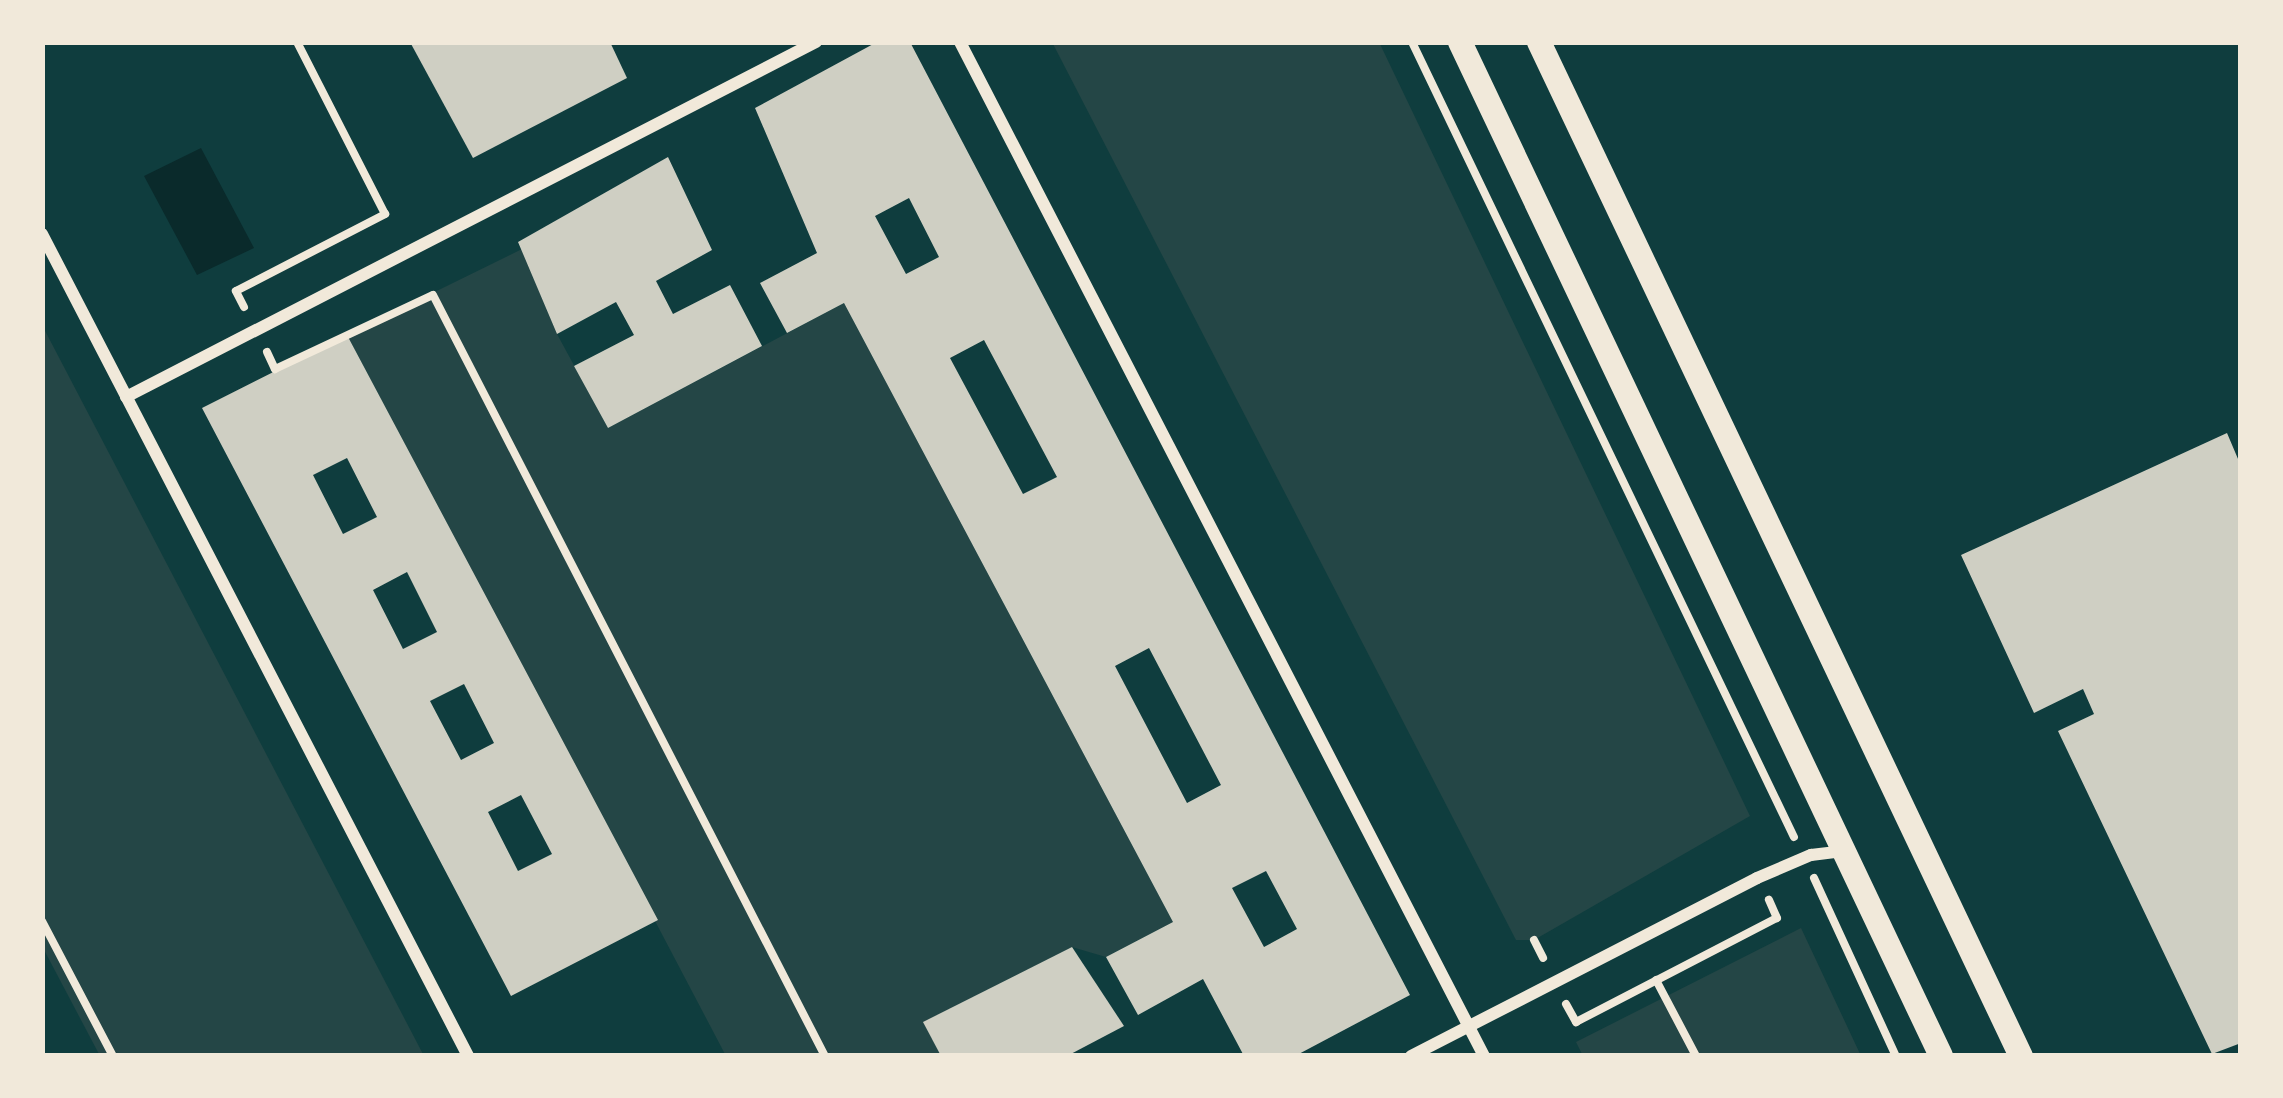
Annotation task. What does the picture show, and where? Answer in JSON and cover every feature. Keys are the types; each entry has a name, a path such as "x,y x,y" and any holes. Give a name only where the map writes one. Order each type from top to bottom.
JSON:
{"main road":[{"path":"1460,42 1941,1056"},
{"path":"1539,42 2021,1056"}],"street":[{"path":"126,397 816,42"},
{"path":"960,42 1484,1056"},
{"path":"42,234 468,1056"},
{"path":"1411,1056 1804,858 1843,851"}],"path":[{"path":"297,42 386,214 236,291 275,369 433,295 826,1056"},
{"path":"1412,42 1897,1056"},
{"path":"1576,1022 1778,918"},
{"path":"42,921 113,1056"},
{"path":"1656,980 1696,1056"}],"shaded area":[{"path":"1052,42 1379,42 1750,816 1534,940 1516,940"},
{"path":"201,148 254,248 197,275 144,176"},
{"path":"522,249 557,334 608,428 844,303 1173,922 1106,957 1072,947 924,1022 941,1056 726,1056 347,335"},
{"path":"42,325 424,1056 100,1056 42,946"},
{"path":"1801,928 1861,1056 1583,1056 1576,1042"}],"building":[{"path":"410,42 610,42 627,78 473,158"},
{"path":"877,42 910,42 1410,995 1295,1056 1244,1056 1203,979 1138,1015 1106,957 1173,922 844,303 787,333 760,283 817,253 755,108","holes":["909,198 939,257 906,274 875,216","984,340 1057,477 1023,494 950,358","1149,648 1221,785 1187,803 1115,666","1266,871 1297,929 1264,947 1232,888"]},
{"path":"668,157 712,250 656,281 673,314 730,285 762,346 608,428 574,366 634,335 616,302 557,334 518,242"},
{"path":"347,335 658,920 511,996 202,408","holes":["347,458 377,517 343,534 313,475","407,572 437,632 403,649 373,590","464,684 494,743 461,760 430,701","521,795 552,854 518,871 488,812"]},
{"path":"2227,433 2241,466 2241,1043 2212,1054 2058,731 2094,714 2083,689 2034,713 1961,555"},
{"path":"1072,947 1124,1026 1067,1056 941,1056 923,1022"}]}
